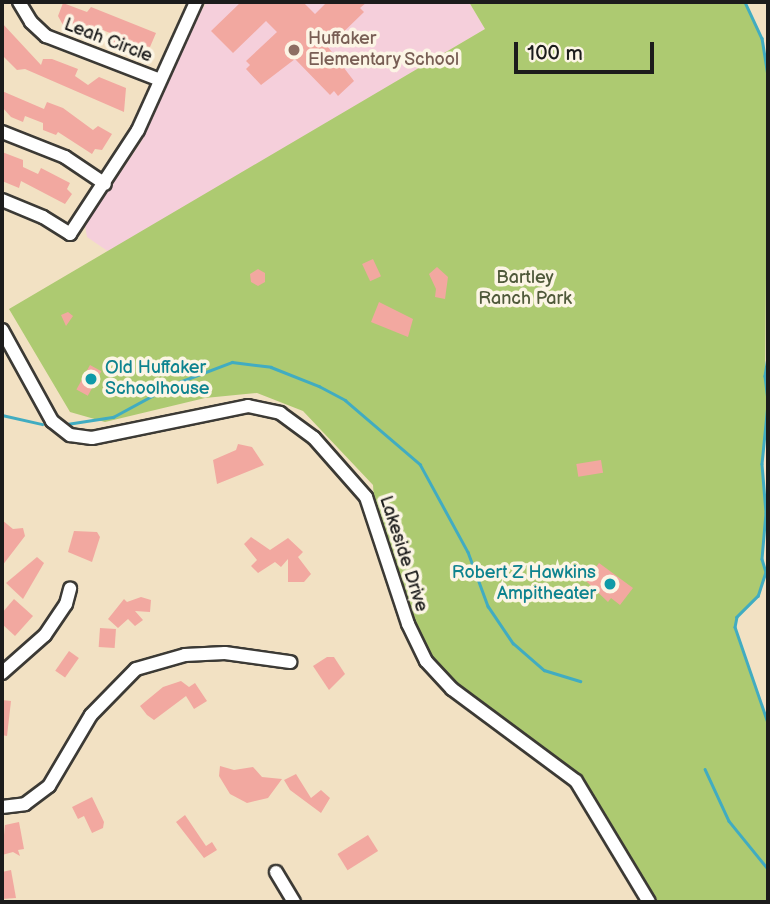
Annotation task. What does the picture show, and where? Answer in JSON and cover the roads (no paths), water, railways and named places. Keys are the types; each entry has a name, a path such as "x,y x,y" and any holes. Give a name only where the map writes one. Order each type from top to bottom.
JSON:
{"street":[{"name":"Leah Circle","path":"19,2 31,22 47,36 160,80"},
{"path":"2,200 43,217 70,234 138,130 196,2"},
{"path":"2,132 65,157 105,184"},
{"name":"Lakeside Drive","path":"2,330 52,421 70,435 92,438 248,406 280,413 314,438 366,497 408,624 426,662 452,689 576,782 649,902"},
{"path":"2,673 45,635 66,604 70,589"},
{"path":"2,807 25,804 49,786 91,715 136,669 185,655 212,654 290,662"},
{"path":"276,872 293,902"}],"waterway":[{"path":"745,2 762,38 768,76"},
{"path":"768,357 765,376 768,400"},
{"path":"67,424 113,417 174,384 232,362 271,367 319,386 345,400 420,464 468,552 488,606 513,643 544,670 580,681"},
{"path":"768,404 762,464 766,513 762,559 766,572 758,596 737,617 735,627 768,723"},
{"path":"2,415 42,424"},
{"path":"705,769 729,821 768,869"}],"place":[{"name":"Huffaker Elementary School","path":"294,50"},
{"name":"Old Huffaker Schoolhouse","path":"91,379"},
{"name":"Robert Z Hawkins Ampitheater","path":"610,584"}],"park label":[{"name":"Bartley Ranch Park","path":"525,289"}]}
